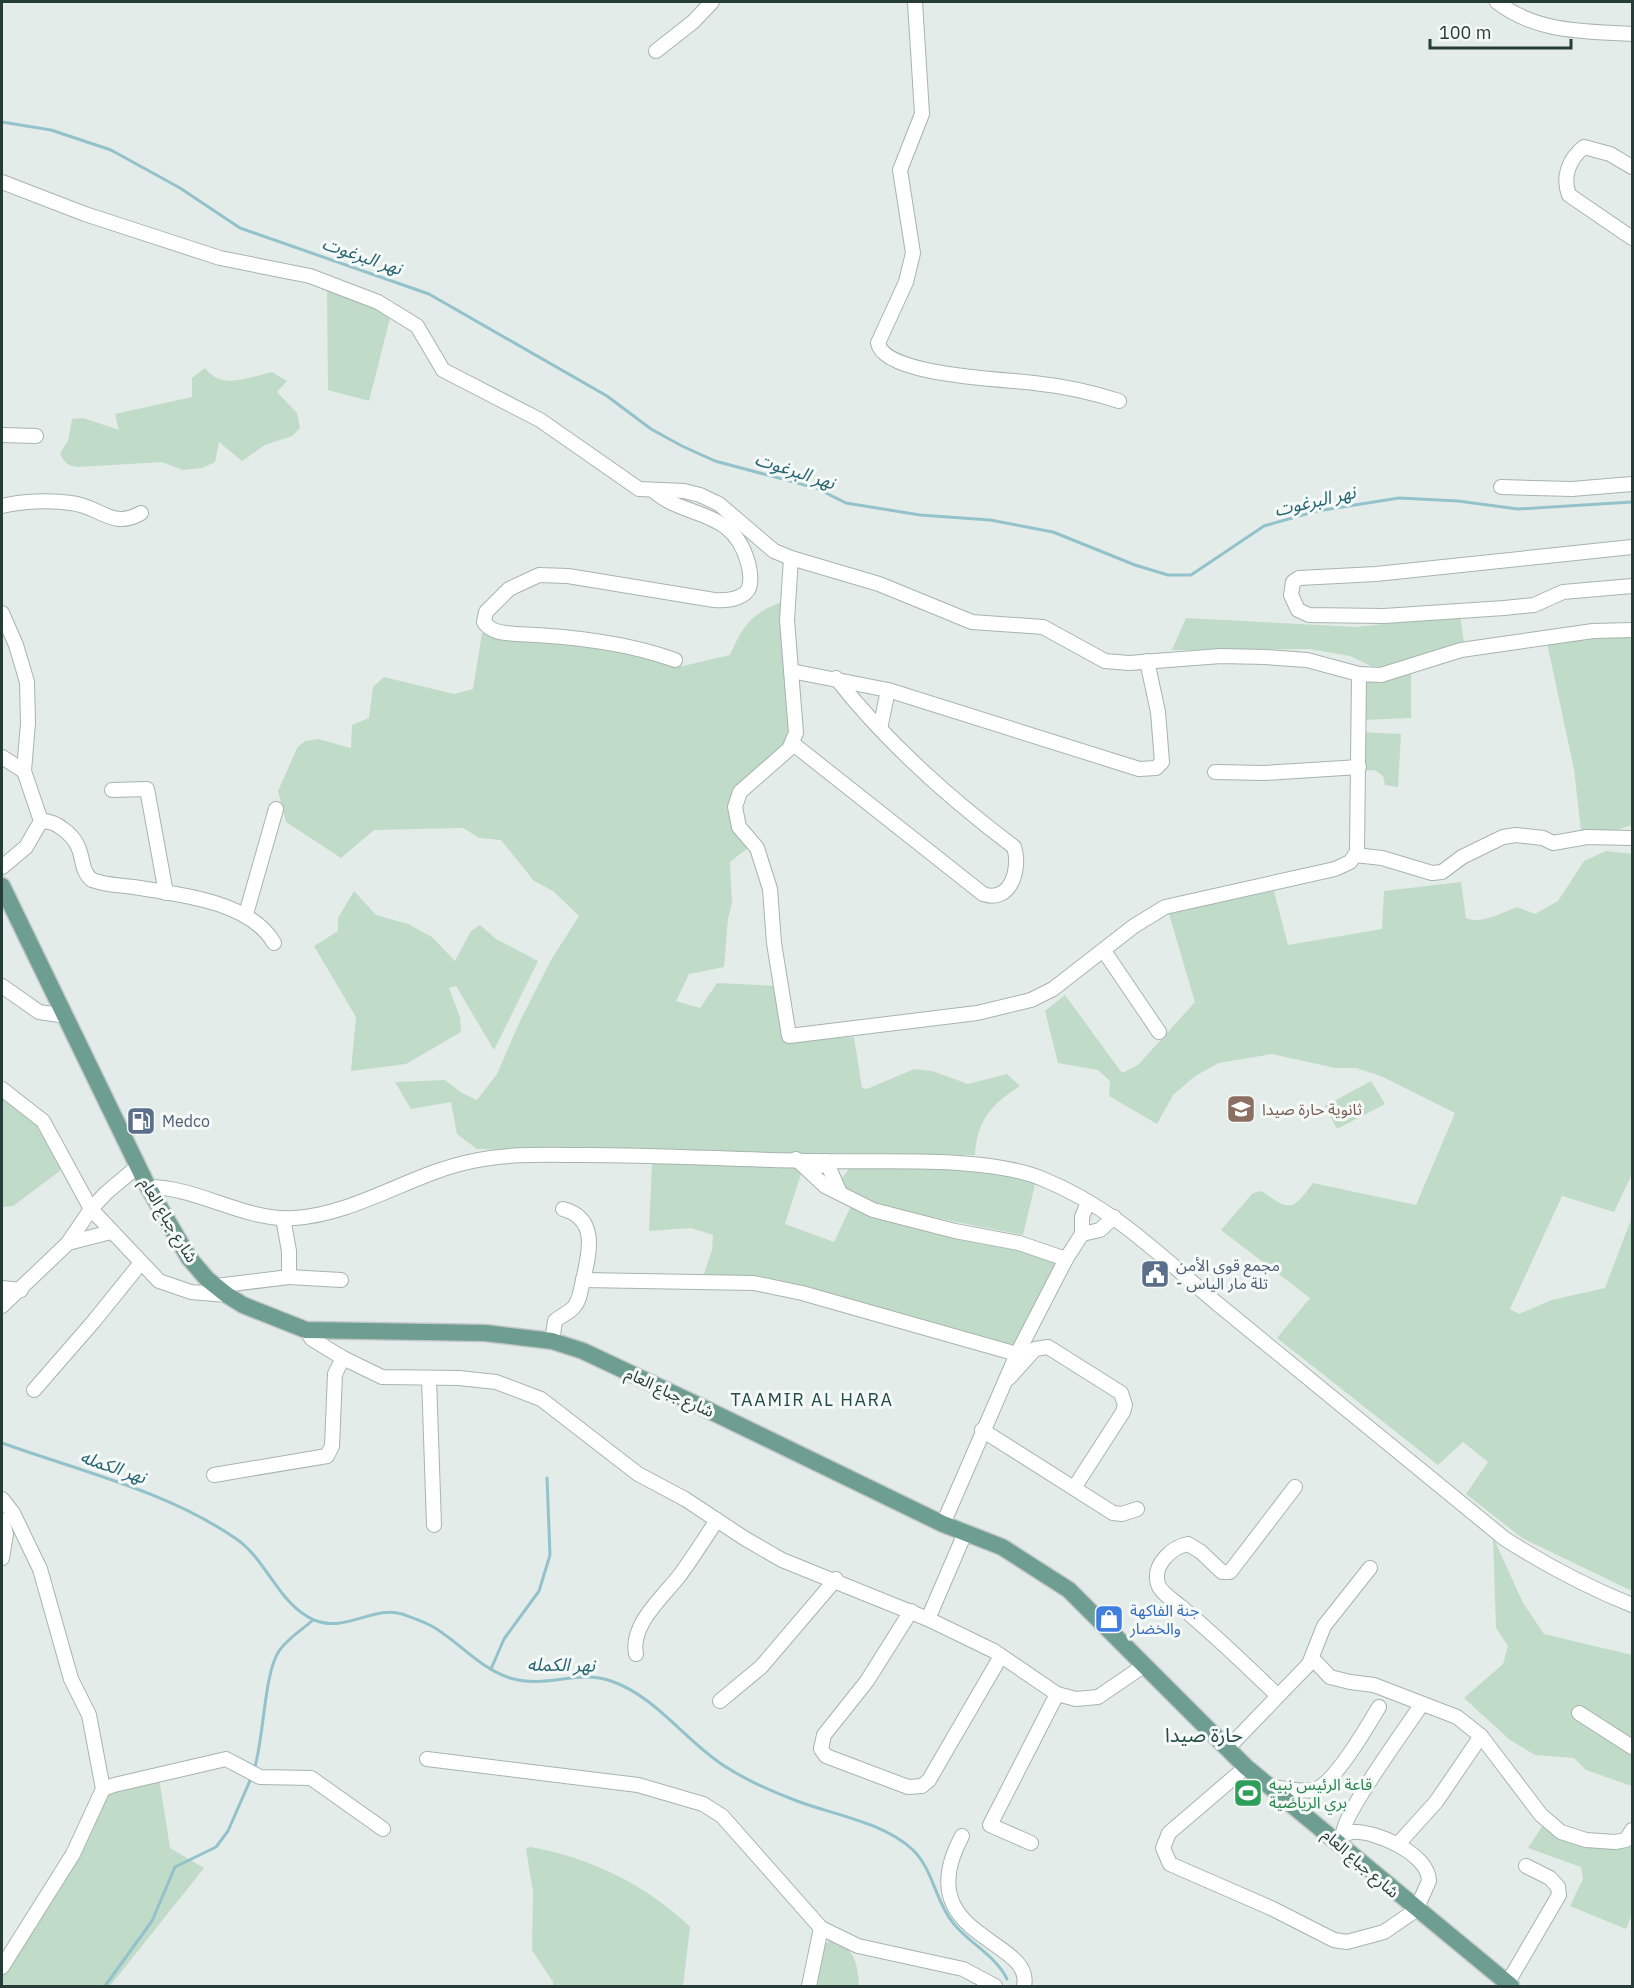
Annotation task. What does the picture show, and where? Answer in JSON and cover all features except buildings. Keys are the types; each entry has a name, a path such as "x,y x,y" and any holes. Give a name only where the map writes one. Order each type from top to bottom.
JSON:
{"main road":[{"name":"شارع جباع العام","path":"2,886 148,1187 189,1258 221,1291 243,1305 306,1330 485,1333 552,1341 583,1351 943,1524 1011,1553 1069,1590 1246,1767 1339,1838 1416,1910 1509,1985"}],"street":[{"path":"656,51 693,22 712,2"},
{"path":"915,2 922,114 900,170 913,253 906,282 878,343 880,350 891,358 916,367 980,379 1034,383 1095,393 1119,401"},
{"path":"1497,2 1531,22 1552,28 1632,34"},
{"path":"1632,167 1610,154 1584,147 1575,154 1565,176 1569,195 1632,238"},
{"path":"2,182 85,214 220,258 310,276 378,302 417,326 443,370 540,420 639,489 684,491 719,504 774,551 791,558 879,584 972,622 987,625 1031,625 1059,635 1105,660 1147,662 1221,656 1307,660 1359,674 1392,672 1461,650 1593,631 1632,630"},
{"path":"2,435 36,436"},
{"path":"1501,487 1572,489 1632,484"},
{"path":"653,490 665,501 706,515 733,533 745,549 749,567 750,587 746,592 732,599 714,600 568,576 540,575 509,589 486,612 484,622 488,627 503,633 556,635 590,640 656,653 675,660"},
{"path":"2,507 73,503 120,520 130,519 141,513"},
{"path":"1632,548 1376,574 1299,578 1293,582 1291,596 1298,610 1309,615 1384,616 1534,605 1563,592 1632,586"},
{"path":"791,558 788,620 797,722 792,743 740,792 735,807 739,827 757,848 767,875 789,1036 976,1013 1031,1000 1053,989 1134,926 1165,907 1335,869 1350,862 1355,855 1359,767 1359,674"},
{"path":"2,867 26,847 41,821 24,771 28,723 27,681 3,621"},
{"path":"791,671 888,690 1139,769 1151,770 1161,765 1162,750 1158,712 1147,662"},
{"path":"792,743 983,894 992,897 1006,891 1018,866 1014,847 957,803 860,709 836,678"},
{"path":"880,729 888,690"},
{"path":"2,757 24,771"},
{"path":"1215,772 1263,773 1359,767"},
{"path":"112,790 147,789 166,893"},
{"path":"246,914 276,809"},
{"path":"41,821 52,822 73,836 78,843 84,870 92,880 166,893 246,914 261,926 274,943"},
{"path":"1355,855 1382,858 1432,873 1442,872 1462,857 1503,837 1516,835 1543,838 1553,843 1587,837 1632,838"},
{"path":"1104,951 1159,1032"},
{"path":"2,986 39,1012 66,1016"},
{"path":"2,1089 43,1121 91,1209 159,1281 191,1292 221,1291 289,1277 341,1280"},
{"path":"148,1187 181,1189 246,1212 297,1218 337,1208 469,1161 506,1156 796,1159 966,1165 1005,1170 1040,1178 1088,1202 1139,1235 1217,1303 1504,1539 1574,1581 1632,1605"},
{"path":"796,1159 825,1186 873,1210 955,1231 1019,1243 1066,1258"},
{"path":"818,1179 819,1167 826,1161"},
{"path":"826,1161 840,1193"},
{"path":"833,1180 836,1168 844,1161"},
{"path":"2,1306 68,1243 91,1209 120,1179 138,1166"},
{"path":"943,1524 1017,1354 1066,1258 1082,1234 1082,1217 1088,1202"},
{"path":"552,1341 555,1321 573,1308 579,1297 590,1242 590,1233 575,1215 563,1209"},
{"path":"1082,1234 1100,1230 1114,1217"},
{"path":"283,1218 289,1251 289,1277"},
{"path":"68,1243 111,1232"},
{"path":"34,1390 94,1321 140,1263"},
{"path":"583,1280 754,1283 802,1293 1017,1354"},
{"path":"2,1288 21,1290"},
{"path":"306,1330 312,1339 343,1358 382,1377 496,1382 541,1399 638,1474 685,1499 782,1560 928,1619 1001,1656 1057,1694 1076,1699 1098,1698 1145,1665"},
{"path":"1006,1380 1016,1374 1035,1349 1048,1347 1121,1393 1125,1405 1123,1412 1074,1488"},
{"path":"214,1475 327,1456 332,1446 335,1374 343,1358"},
{"path":"429,1378 434,1525"},
{"path":"982,1430 1118,1514 1137,1509"},
{"path":"1278,1696 1220,1639 1164,1593 1157,1579 1163,1561 1170,1551 1188,1544 1201,1552 1222,1572 1232,1571 1295,1488"},
{"path":"2,1499 13,1513 40,1569 71,1679 89,1715 103,1789 73,1854 2,1967"},
{"path":"2,1520 6,1534 2,1558"},
{"path":"636,1654 636,1639 644,1620 681,1574 717,1520"},
{"path":"928,1619 965,1533"},
{"path":"1228,1748 1309,1664 1324,1626 1370,1568"},
{"path":"720,1701 761,1667 836,1580"},
{"path":"911,1611 867,1681 824,1735 821,1749 826,1756 908,1787 922,1786 929,1780 949,1749 1001,1656"},
{"path":"1312,1658 1330,1677 1374,1685 1457,1717 1481,1736 1540,1815 1561,1832 1586,1840 1615,1842 1626,1839 1632,1830"},
{"path":"1031,1843 990,1825 1057,1694"},
{"path":"1339,1838 1344,1823 1360,1797 1422,1704"},
{"path":"1271,1787 1305,1790 1320,1788 1359,1743 1379,1707"},
{"path":"1579,1713 1632,1747"},
{"path":"1398,1844 1436,1803 1481,1736"},
{"path":"103,1789 221,1759 230,1760 254,1775 311,1778 382,1829"},
{"path":"427,1759 638,1785 703,1804 722,1816 821,1928 858,1946 963,1969 995,1986"},
{"path":"1246,1767 1169,1833 1163,1848 1170,1864 1271,1908 1334,1940 1347,1942 1369,1938 1384,1932 1416,1910 1430,1877 1425,1866 1398,1844 1365,1832 1339,1838"},
{"path":"962,1836 947,1881 950,1901 961,1918 1017,1961 1022,1967 1024,1986"},
{"path":"1509,1985 1559,1895 1558,1887 1550,1878 1526,1866"},
{"path":"809,1986 821,1928"}],"green space":[{"path":"327,288 391,314 369,401 328,390"},
{"path":"205,368 212,375 227,381 272,372 287,381 277,392 297,413 300,428 292,436 265,445 242,461 219,442 215,462 202,468 183,470 162,462 79,467 69,465 63,459 60,453 68,441 72,419 83,418 119,430 115,414 192,397 192,378"},
{"path":"781,602 792,725 789,735 778,752 738,786 749,847 730,862 732,903 728,919 724,967 689,974 676,1001 700,1008 717,983 777,986 784,1041 854,1037 862,1088 867,1089 914,1069 932,1071 968,1084 1007,1074 1020,1086 1001,1099 988,1114 979,1132 975,1155 477,1149 457,1134 451,1102 411,1109 395,1082 445,1080 462,1093 477,1100 497,1074 519,1023 551,960 579,916 553,891 534,881 501,840 480,838 463,828 374,830 341,858 286,822 278,791 297,748 305,741 318,739 351,748 352,725 369,718 373,687 384,677 454,694 473,689 482,633 610,648 683,666 730,655 749,622 762,611"},
{"path":"1460,615 1464,643 1414,661 1381,667 1371,666 1350,656 1310,649 1172,650 1186,618 1357,627"},
{"path":"1611,635 1632,635 1632,825 1617,830 1581,831 1574,769 1547,643"},
{"path":"1411,672 1411,718 1362,720 1363,681"},
{"path":"1362,732 1401,734 1398,787 1385,785 1383,776 1375,770 1362,771"},
{"path":"1606,851 1632,854 1632,1174 1614,1212 1562,1196 1510,1309 1519,1314 1552,1300 1605,1288 1632,1217 1632,1591 1522,1538 1466,1494 1488,1462 1463,1442 1438,1465 1277,1338 1310,1298 1221,1230 1253,1193 1262,1191 1279,1203 1290,1205 1300,1199 1313,1183 1416,1205 1455,1113 1381,1076 1356,1068 1335,1068 1272,1054 1219,1063 1195,1076 1173,1095 1157,1124 1109,1096 1110,1081 1098,1070 1058,1063 1045,1011 1065,995 1122,1073 1138,1065 1195,1002 1169,914 1173,910 1274,891 1288,945 1382,929 1384,891 1461,882 1466,918 1485,919 1517,907 1535,914 1558,901 1584,861"},
{"path":"354,891 376,915 408,924 432,937 455,961 471,931 480,925 496,939 538,961 494,1050 456,986 449,988 460,1017 461,1032 406,1064 351,1071 356,1017 314,946 338,931 338,918"},
{"path":"1371,1081 1385,1104 1337,1129 1325,1106"},
{"path":"2,1096 31,1116 61,1170 13,1206 2,1207"},
{"path":"792,1163 801,1174 785,1224 834,1242 851,1206 916,1229 1022,1248 1053,1259 1056,1264 1014,1348 760,1276 703,1277 712,1250 713,1235 691,1228 649,1231 652,1164"},
{"path":"853,1164 974,1169 1036,1180 1023,1235 903,1210 860,1197 848,1190 842,1178"},
{"path":"1493,1537 1523,1603 1544,1634 1632,1655 1632,1786 1586,1770 1574,1758 1535,1755 1510,1740 1464,1698 1503,1664 1508,1646 1496,1628"},
{"path":"159,1778 170,1848 204,1868 110,1986 2,1986 2,1975 5,1968 75,1864 107,1795 113,1790"},
{"path":"1543,1825 1560,1835 1632,1836 1632,1914 1626,1929 1570,1906 1583,1879 1581,1867 1528,1848"},
{"path":"530,1847 574,1858 616,1875 655,1898 690,1927 683,1986 553,1986 553,1982 532,1950 533,1892 526,1849"},
{"path":"833,1938 846,1947 854,1958 859,1986 814,1986 823,1946"}],"waterway":[{"name":"نهر البرغوت","path":"2,122 51,130 111,150 180,188 240,228 429,294 607,396 651,429 682,446 715,461 816,488 846,503 920,515 990,520 1053,532 1135,565 1168,575 1191,575 1264,526 1317,511 1399,498 1458,501 1518,509 1632,502"},
{"name":"نهر الكمله","path":"2,1443 122,1483 180,1507 208,1522 246,1547 291,1603 314,1620 337,1623 381,1613 402,1614 431,1626 490,1669 510,1678 524,1681 598,1678 627,1688 657,1708 712,1757 743,1777 797,1801 858,1820 901,1840 913,1850 926,1867 942,1905 953,1923 996,1963 1007,1979"},
{"path":"491,1669 504,1639 539,1591 550,1555 547,1478"},
{"path":"254,1770 274,1661 287,1642 313,1620"},
{"path":"105,1986 152,1921 175,1867 216,1847 228,1831 252,1776"}],"place":[{"name":"ثانوية حارة صيدا","path":"1241,1109"},
{"name":"Medco","path":"141,1121"},
{"name":"مجمع قوى الأمن - تلة مار الياس","path":"1155,1274"},
{"name":"جنة الفاكهة والخضار","path":"1109,1619"},
{"name":"قاعة الرئيس نبيه بري الرياضية","path":"1248,1793"}],"district":[{"name":"TAAMIR AL HARA","path":"812,1400"},
{"name":"حارة صيدا","path":"1204,1735"}]}
